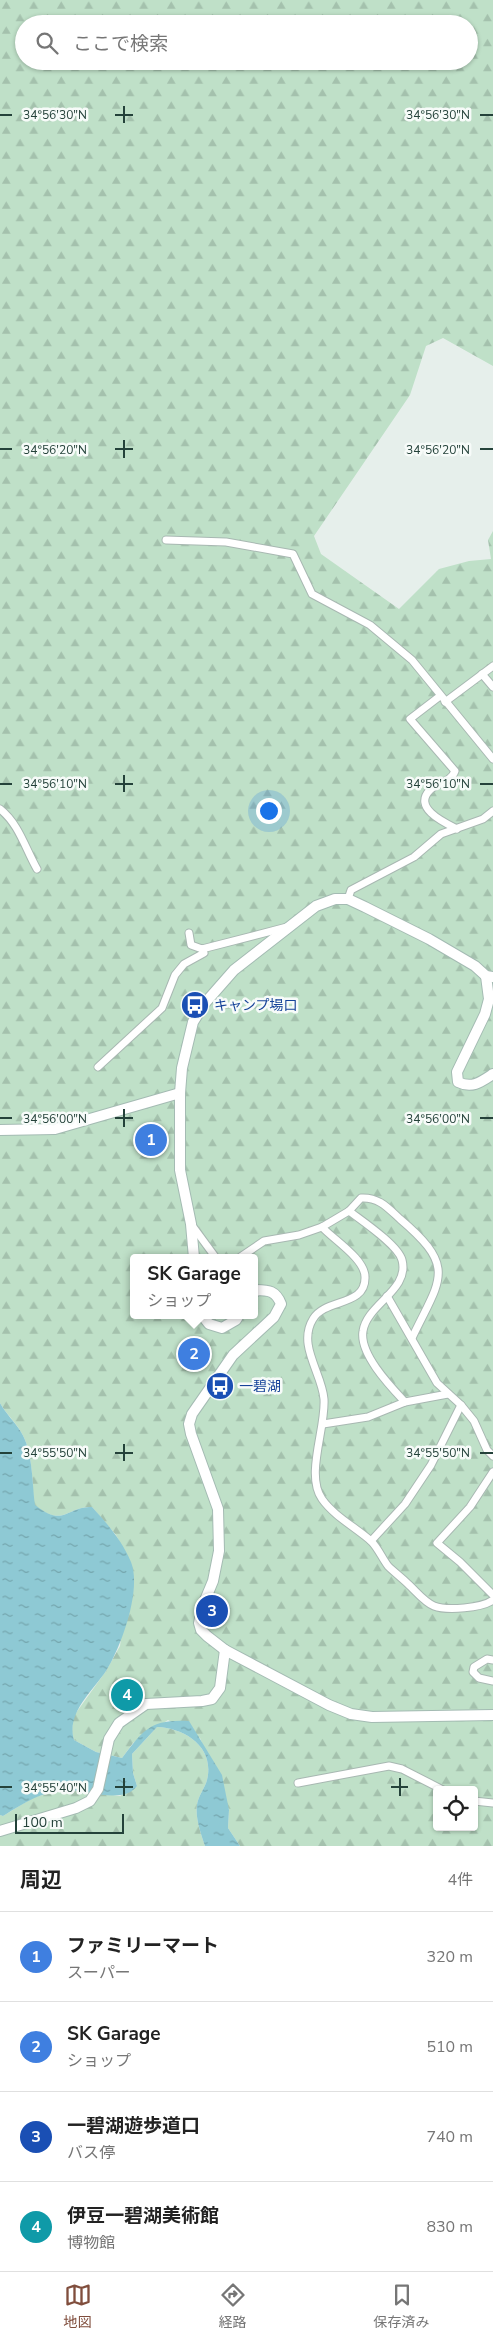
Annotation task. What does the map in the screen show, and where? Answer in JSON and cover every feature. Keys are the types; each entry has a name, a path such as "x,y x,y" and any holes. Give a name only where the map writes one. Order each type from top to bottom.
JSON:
{"street":[{"path":"166,540 226,542 293,554 312,594 370,625 412,660 493,759"},
{"path":"445,702 493,666"},
{"path":"482,674 493,687"},
{"path":"440,696 410,719 455,771 453,776 429,791 426,798 427,809 435,817 457,829"},
{"path":"0,808 15,825 37,869"},
{"path":"348,899 351,890 414,857 441,834 483,819 493,811"},
{"path":"194,1254 191,1224 180,1170 180,1093 187,1044 193,1022 234,970 316,906 335,899 348,899 429,939 489,976 489,999 485,1014 457,1072 458,1082 467,1087 477,1084 493,1074"},
{"path":"189,933 192,946 202,950 287,927"},
{"path":"98,1067 162,1008 175,975 184,964 204,953 202,950"},
{"path":"0,1130 55,1129 180,1093"},
{"path":"245,1254 264,1241 299,1235 322,1227 349,1210 361,1198 377,1199 412,1228 437,1258 439,1282 412,1338"},
{"path":"349,1210 394,1248 402,1260 401,1275 392,1292 377,1305 368,1318 363,1331 363,1341 386,1383 405,1402"},
{"path":"191,1224 213,1254"},
{"path":"322,1227 359,1261 365,1277 363,1288 357,1296 319,1311 312,1319 308,1332 308,1346 324,1397 323,1424 317,1452 316,1485 321,1498 332,1510 371,1541 388,1565 429,1603 435,1606 462,1608 493,1600"},
{"path":"258,1290 269,1290 278,1296 281,1304 274,1317 233,1355 198,1404 189,1424 218,1509 219,1551 214,1581 203,1605 199,1623 201,1630 225,1650 329,1705 351,1714 372,1717 493,1714"},
{"path":"387,1296 437,1383 474,1420 487,1450 493,1456"},
{"path":"205,1319 209,1324 222,1328 237,1319"},
{"path":"323,1424 368,1417 405,1402 448,1394"},
{"path":"371,1541 405,1504 431,1465 461,1405"},
{"path":"493,1472 470,1507 437,1543 460,1562 493,1595"},
{"path":"0,1831 76,1808 90,1801 98,1789 109,1739 119,1723 146,1704 202,1702 212,1699 220,1688 225,1650"},
{"path":"493,1660 487,1659 474,1666 473,1672 480,1678 493,1681"},
{"path":"298,1783 389,1766 402,1768 436,1786"},
{"path":"478,1801 493,1803"}],"green space":[{"path":"0,0 493,0 493,366 443,338 426,346 410,395 314,536 321,554 399,609 439,569 469,561 491,559 488,540 493,531 493,1846 240,1846 228,1828 229,1810 200,1738 168,1720 133,1743 122,1758 96,1752 74,1740 72,1732 73,1717 106,1671 120,1646 131,1564 116,1535 92,1507 58,1516 44,1512 34,1505 28,1448 19,1428 0,1403"},
{"path":"157,1727 168,1728 188,1736 196,1742 207,1758 207,1780 197,1805 199,1826 205,1846 0,1846 0,1815 3,1816 34,1797 70,1790 120,1796 137,1786 133,1773 132,1754"}],"water":[{"path":"0,1403 19,1428 28,1448 35,1505 45,1512 59,1516 92,1507 119,1540 131,1562 134,1574 132,1602 118,1648 106,1671 77,1712 73,1730 74,1740 96,1752 122,1758 143,1733 157,1724 189,1721 222,1775 229,1810 228,1828 240,1846 205,1846 199,1826 197,1805 207,1780 207,1758 196,1742 178,1731 168,1728 157,1727 132,1754 133,1773 137,1786 131,1791 124,1794 106,1795 61,1790 44,1794 3,1816 0,1815"}],"place":[{"name":"キャンプ場口","path":"195,1005"},
{"name":"ファミリーマート","path":"151,1140"},
{"name":"SK Garage","path":"194,1354"},
{"name":"一碧湖","path":"220,1386"},
{"name":"一碧湖遊歩道口","path":"212,1611"},
{"name":"伊豆一碧湖美術館","path":"127,1695"}]}
